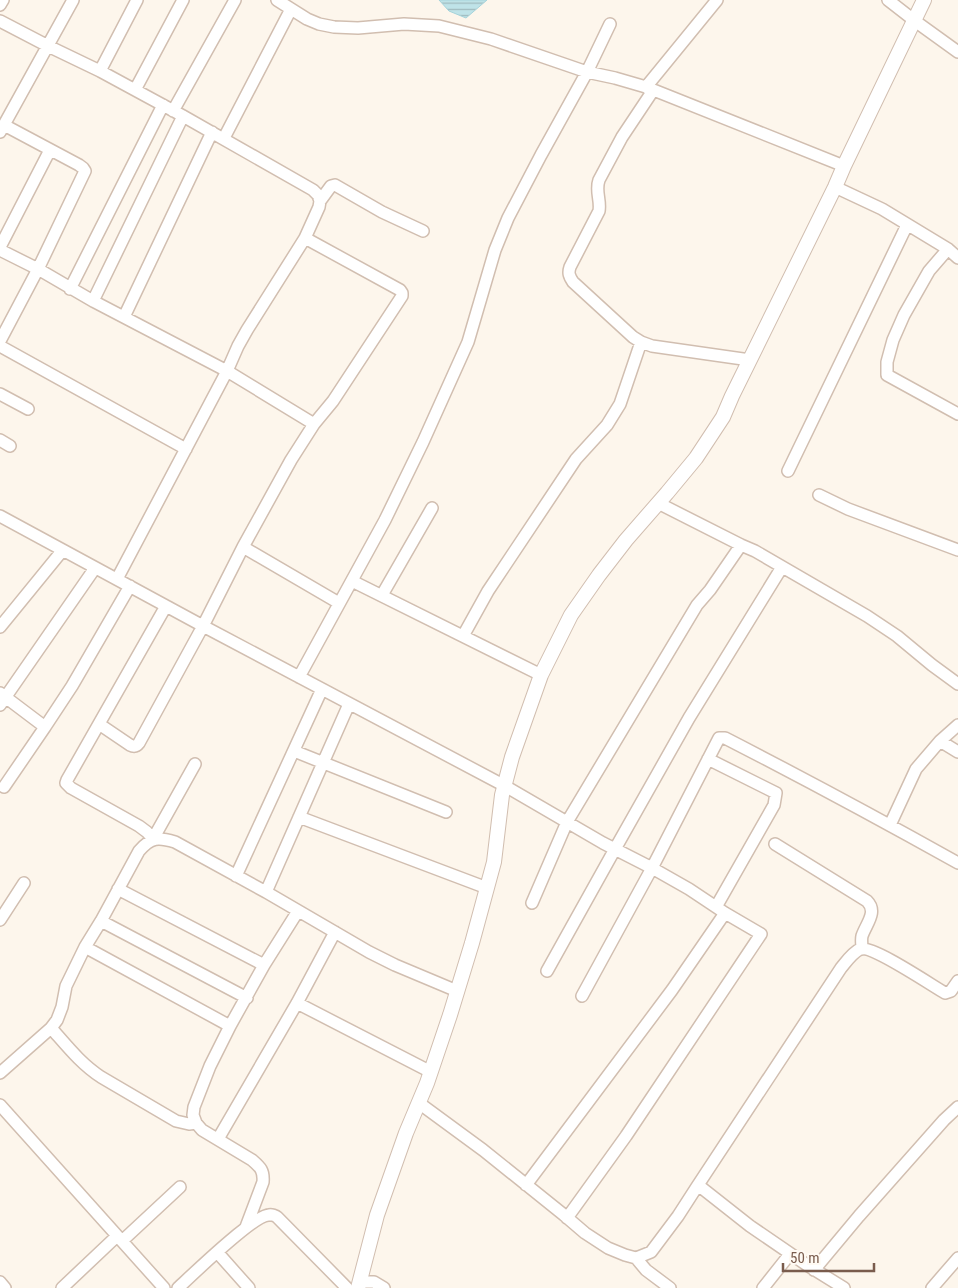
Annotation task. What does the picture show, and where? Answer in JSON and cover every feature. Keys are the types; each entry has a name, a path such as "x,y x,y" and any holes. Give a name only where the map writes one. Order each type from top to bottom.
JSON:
{"street":[{"path":"0,5 3,0"},
{"path":"0,341 38,270 85,171 79,165 2,128 73,0"},
{"path":"100,71 137,0"},
{"path":"135,90 183,0"},
{"path":"93,301 178,113 235,0"},
{"path":"277,0 307,19 334,27 358,28 404,24 439,26 491,39 587,72 646,87 844,166"},
{"path":"646,87 716,0"},
{"path":"888,0 958,52"},
{"path":"384,1288 374,1282 359,1285 377,1215 406,1133 431,1072 457,991 494,862 502,795 512,757 541,675 571,614 626,540 696,458 723,417 924,0"},
{"path":"224,138 291,9"},
{"path":"0,21 100,71 224,138 313,190 318,195 320,201 319,208 305,238 246,330 227,371 117,579"},
{"path":"298,677 385,520 414,460 468,342 496,250 508,218 587,72 610,24"},
{"path":"646,87 651,92 650,95 622,137 599,180 597,185 599,211 568,273 572,282 641,342 652,346 750,360"},
{"path":"70,289 163,105"},
{"path":"124,317 212,132"},
{"path":"50,150 0,249 70,289 227,371 314,424"},
{"path":"320,201 331,186 335,184 382,212 423,231"},
{"path":"835,187 882,209 948,249 958,258"},
{"path":"788,471 907,225"},
{"path":"99,724 130,746 137,746 291,460 314,424 333,401 400,298 402,293 400,290 305,238"},
{"path":"948,249 929,271 904,315 893,340 887,362 887,375 958,414"},
{"path":"463,636 488,591 570,467 607,425 616,411 641,342"},
{"path":"0,346 186,449"},
{"path":"0,394 28,409"},
{"path":"818,495 848,509 958,550"},
{"path":"658,503 755,551 866,616 897,636 958,684"},
{"path":"382,595 432,508"},
{"path":"0,516 62,551 505,786 689,889 761,934 626,1136 567,1218"},
{"path":"532,903 567,822 697,605 710,590 741,545"},
{"path":"243,547 338,603"},
{"path":"0,627 62,551"},
{"path":"547,971 689,718 782,567"},
{"path":"45,727 2,698 95,568"},
{"path":"352,581 541,675"},
{"path":"4,786 72,686 130,586"},
{"path":"154,839 139,826 68,786 67,780 166,606"},
{"path":"236,876 322,689"},
{"path":"266,892 350,704"},
{"path":"890,825 916,769 940,741 958,725"},
{"path":"582,996 652,868 719,738 725,738 958,863"},
{"path":"940,741 958,752"},
{"path":"294,751 446,812"},
{"path":"526,1185 672,990 721,910 774,805 776,793 708,759"},
{"path":"154,839 195,764"},
{"path":"299,817 487,888"},
{"path":"0,1073 51,1028 57,1020 62,1007 66,986 85,947 139,851 146,843 154,839 175,842 386,961 457,991"},
{"path":"775,844 872,905 872,910 862,935 862,948"},
{"path":"0,920 24,883"},
{"path":"118,889 264,966"},
{"path":"246,1227 263,1182 263,1174 259,1166 252,1160 202,1130 196,1123 194,1107 210,1066 230,1026 298,911"},
{"path":"101,921 247,998"},
{"path":"218,1139 336,932"},
{"path":"85,947 230,1026"},
{"path":"636,1258 651,1252 678,1216 841,968 853,954 862,948 870,949 945,993 951,991 958,981"},
{"path":"297,1003 431,1072"},
{"path":"51,1028 80,1061 96,1073 176,1121 188,1124 196,1123"},
{"path":"419,1103 483,1150 585,1233 608,1248 636,1258 646,1270 670,1288"},
{"path":"0,1105 164,1288"},
{"path":"814,1270 859,1216 944,1120 958,1107"},
{"path":"698,1185 750,1226 844,1288"},
{"path":"62,1288 180,1187"},
{"path":"178,1288 246,1227 270,1214 277,1217 347,1288"},
{"path":"217,1252 250,1288"},
{"path":"763,1288 790,1254"},
{"path":"932,1288 958,1258"},
{"path":"0,1282 6,1288"}],"water":[{"path":"439,0 487,0 466,18 449,11"}]}
